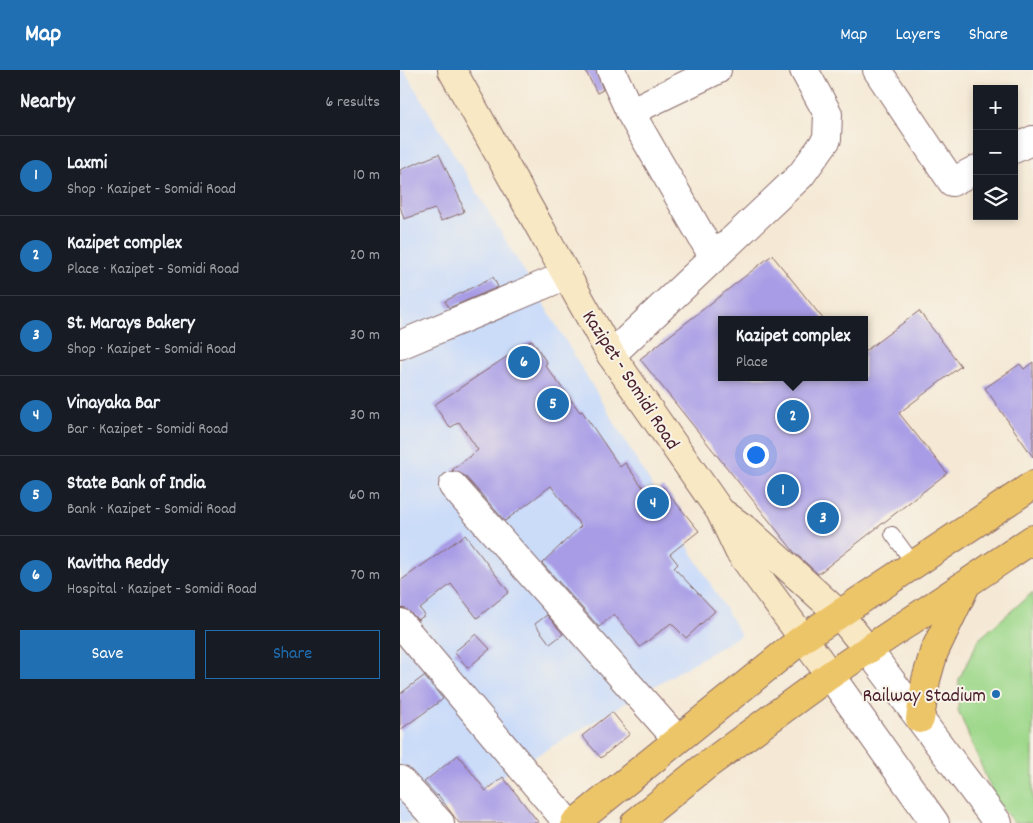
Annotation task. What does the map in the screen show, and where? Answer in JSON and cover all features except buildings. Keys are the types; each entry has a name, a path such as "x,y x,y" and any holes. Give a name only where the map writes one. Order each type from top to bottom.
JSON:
{"main road":[{"path":"575,823 802,638 1033,485"},
{"path":"635,823 703,768 830,675 1033,539"},
{"path":"920,719 926,680 934,652 966,584"}],"street":[{"name":"Kazipet - Somidi Road","path":"452,70 612,355 720,511 739,551 830,675"},
{"path":"611,70 630,112 714,258"},
{"path":"630,112 717,70"},
{"path":"612,355 801,175 828,139 828,114 804,70"},
{"path":"877,70 952,182 973,171"},
{"path":"1018,148 1033,140"},
{"path":"400,345 567,275"},
{"path":"453,486 677,739"},
{"path":"720,511 749,532 838,614 868,650 998,823"},
{"path":"400,624 568,823"},
{"path":"830,675 935,823"},
{"path":"400,780 440,823"}],"lane":[{"path":"892,534 914,564"}],"shaded area":[{"path":"400,70 404,70 741,635 422,823 400,823"}],"green space":[{"name":"Railway Stadium","path":"1033,592 1033,823 1014,823 996,801 958,710 959,679 979,639"}],"place":[{"name":"Kavitha Reddy","path":"524,362"},
{"name":"State Bank of India","path":"553,404"},
{"name":"Kazipet complex","path":"793,416"},
{"name":"Laxmi","path":"783,490"},
{"name":"Vinayaka Bar","path":"653,503"},
{"name":"St. Marays Bakery","path":"823,518"},
{"name":"Railway Stadium","path":"996,694"}]}
